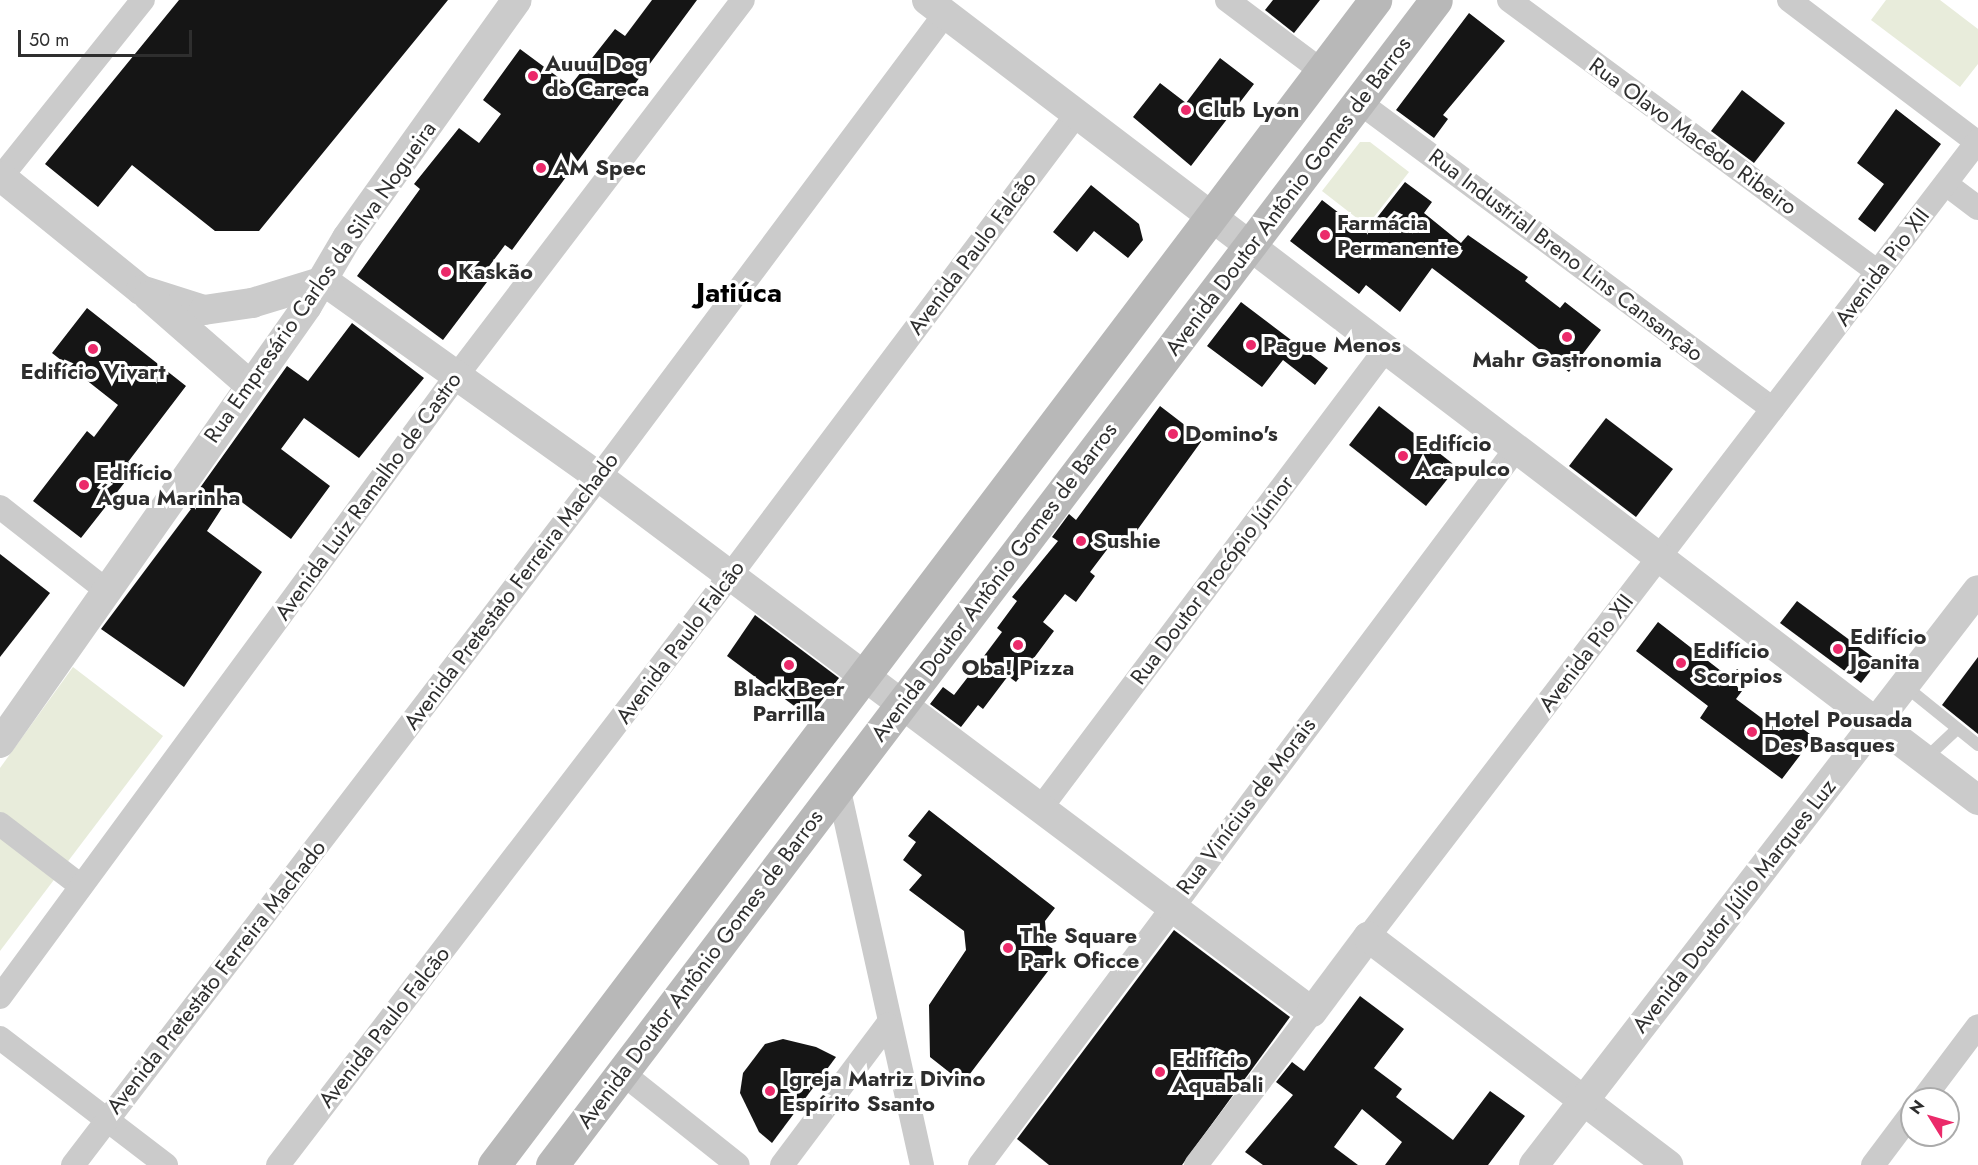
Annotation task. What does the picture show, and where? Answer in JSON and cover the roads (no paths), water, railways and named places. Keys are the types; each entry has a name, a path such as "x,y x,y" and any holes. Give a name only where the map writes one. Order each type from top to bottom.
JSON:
{"main road":[{"name":"Avenida Doutor Antônio Gomes de Barros","path":"494,1165 1376,0"},
{"name":"Avenida Doutor Antônio Gomes de Barros","path":"552,1165 1436,0"}],"street":[{"path":"143,0 0,176 141,290 249,384"},
{"name":"Rua Empresário Carlos da Silva Nogueira","path":"0,743 249,384 324,281 347,238 517,0"},
{"name":"Avenida Luiz Ramalho de Castro","path":"0,997 458,374 743,0"},
{"path":"1227,0 1322,71"},
{"name":"Rua Olavo Macêdo Ribeiro","path":"1509,0 1878,272"},
{"path":"1789,0 1978,142"},
{"path":"936,7 1658,559 1978,800"},
{"name":"Avenida Pretestato Ferreira Machado","path":"73,1165 599,477 936,7"},
{"name":"Rua Industrial Breno Lins Cansanção","path":"1359,102 1773,409"},
{"name":"Avenida Paulo Falcão","path":"278,1165 729,577 1076,115"},
{"name":"Avenida Pio XII","path":"1196,1165 1368,937 1978,142"},
{"path":"1946,184 1978,208"},
{"path":"141,290 204,310 252,303 324,281 458,374 599,477 729,577 1312,1012"},
{"name":"Rua Doutor Procópio Júnior","path":"1040,809 1385,350"},
{"name":"Rua Vinícius de Morais","path":"980,1165 1170,907 1515,450"},
{"path":"0,507 107,591"},
{"name":"Avenida Doutor Júlio Marques Luz","path":"1534,1165 1978,590"},
{"path":"838,786 888,1024 922,1165"},
{"path":"0,824 81,886"},
{"path":"1368,937 1668,1165"},
{"path":"782,1165 888,1024"},
{"path":"1932,1087 1978,1026"},
{"path":"0,1038 166,1165"},
{"path":"621,1072 738,1165"},
{"path":"1873,1165 1900,1129"}],"lane":[{"path":"1905,686 1978,745"},
{"path":"1924,760 1957,729"}],"place":[{"name":"Auuu Dog do Careca","path":"533,76"},
{"name":"Club Lyon","path":"1186,110"},
{"name":"AM Spec","path":"541,168"},
{"name":"Farmácia Permanente","path":"1325,235"},
{"name":"Kaskão","path":"446,272"},
{"name":"Mahr Gastronomia","path":"1567,337"},
{"name":"Pague Menos","path":"1251,345"},
{"name":"Edifício Vivart","path":"93,349"},
{"name":"Domino's","path":"1173,434"},
{"name":"Edifício Acapulco","path":"1403,456"},
{"name":"Edifício Água Marinha","path":"84,485"},
{"name":"Sushie","path":"1081,541"},
{"name":"Oba! Pizza","path":"1018,645"},
{"name":"Edifício Joanita","path":"1838,649"},
{"name":"Edifício Scorpios","path":"1681,663"},
{"name":"Black Beer Parrilla","path":"789,665"},
{"name":"Hotel Pousada Des Basques","path":"1752,732"},
{"name":"The Square Park Oficce","path":"1008,948"},
{"name":"Edifício Aquabali","path":"1160,1072"},
{"name":"Igreja Matriz Divino Espírito Ssanto","path":"770,1091"}],"district":[{"name":"Jatiúca","path":"739,293"}]}
